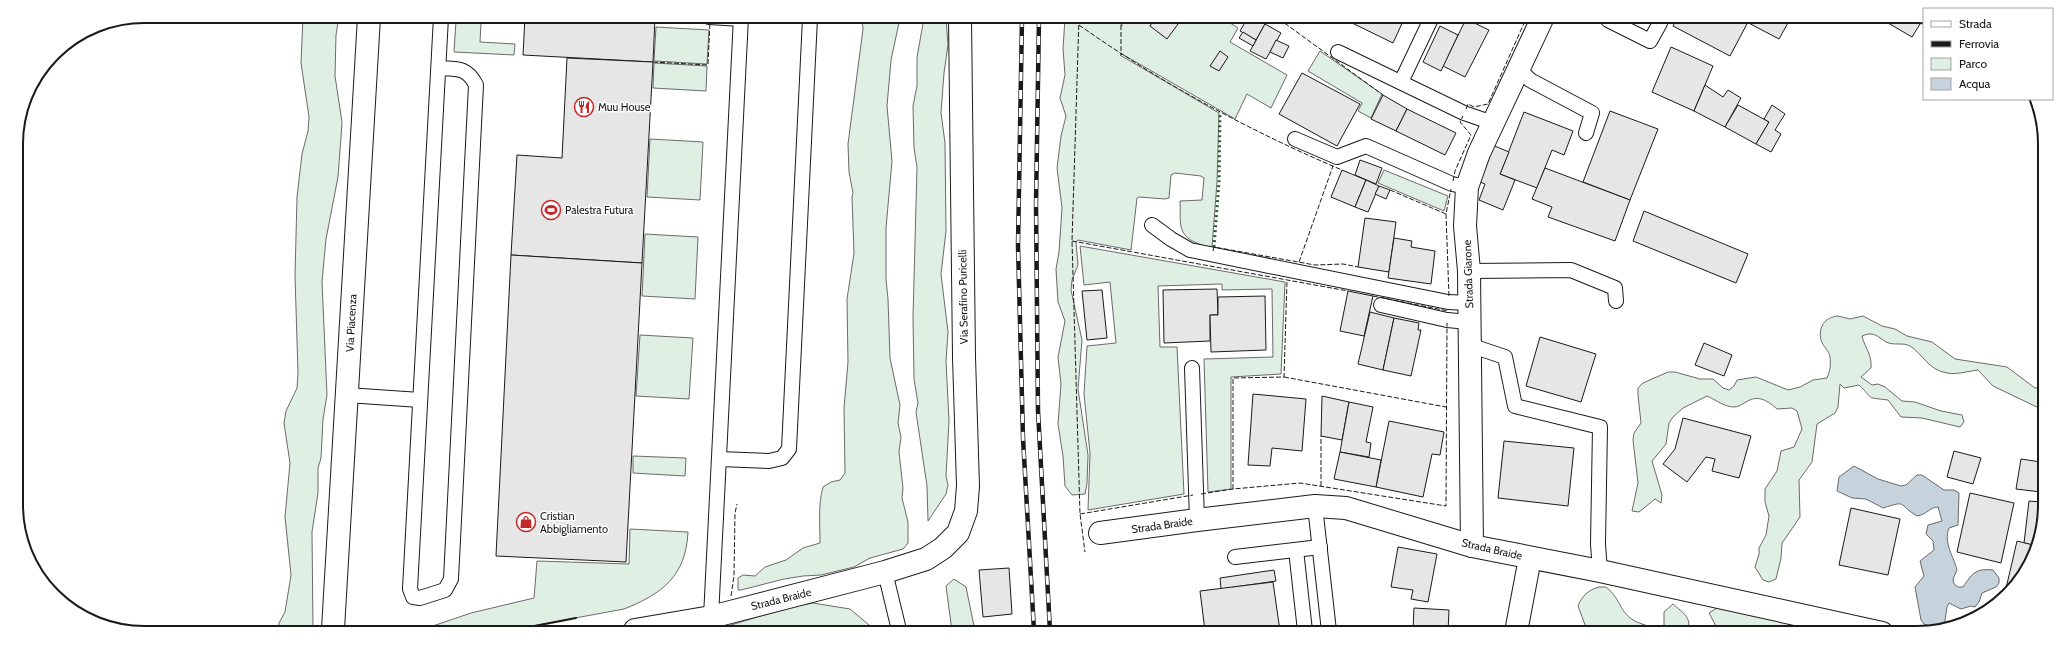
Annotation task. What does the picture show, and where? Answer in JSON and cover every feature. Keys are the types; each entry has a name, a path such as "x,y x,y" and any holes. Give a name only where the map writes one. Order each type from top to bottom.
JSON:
{"street":[{"name":"Via Piacenza","path":"332,626 370,23"},
{"name":"Via Serafino Puricelli","path":"926,559 943,548 958,533 966,511 968,492 968,449 964,357 960,23"},
{"name":"Strada Giarone","path":"1472,546 1469,322 1470,270 1465,226 1467,187 1479,153 1540,23"},
{"name":"Strada Braide","path":"1100,533 1315,506 1346,508 1472,546 1600,571 1850,626"},
{"path":"1517,626 1530,558"},
{"name":"Strada Braide","path":"658,626 711,617 885,572 926,559"}],"lane":[{"path":"438,68 462,70 471,76 476,85 451,579 445,590 420,598 413,596 410,589 420,400 438,68 441,23"},
{"path":"711,617 741,23"},
{"path":"719,458 769,461 782,458 789,449 810,23"},
{"path":"1401,82 1429,23"},
{"path":"1614,23 1650,41 1660,23"},
{"path":"1338,52 1464,113 1494,123"},
{"path":"1519,69 1530,80 1592,113 1586,133"},
{"path":"1295,139 1337,158 1366,146 1452,184 1467,187"},
{"path":"1152,225 1190,250 1448,302 1469,322 1478,348 1506,357 1515,406 1600,427 1598,544 1600,571"},
{"path":"1470,270 1571,270 1615,288 1616,301"},
{"path":"1381,305 1448,320 1469,322"},
{"path":"1192,368 1197,520"},
{"path":"347,395 420,400"},
{"path":"1315,506 1328,626"},
{"path":"1235,557 1320,547"},
{"path":"1296,550 1304,626"},
{"path":"885,572 898,626"}],"green space":[{"path":"303,23 338,23 336,35 335,76 342,122 338,177 326,239 322,282 327,395 323,419 321,458 318,468 318,493 312,532 313,626 279,626 285,612 291,575 285,517 290,463 284,423 286,411 297,388 298,373 295,276 297,197 302,154 308,131 309,117 301,63"},
{"path":"456,23 481,23 480,42 515,44 514,55 454,52"},
{"path":"862,23 899,23 891,60 887,106 892,161 886,228 886,279 890,358 900,405 898,423 901,437 899,452 903,488 902,498 908,522 908,543 903,549 870,558 854,567 821,575 784,579 738,590 738,578 743,575 755,576 765,567 786,560 803,548 820,543 820,507 823,487 831,482 840,480 845,473 844,408 848,362 847,299 854,253 853,193 849,172 848,144 863,29"},
{"path":"923,23 946,23 948,45 941,113 945,143 946,231 941,274 948,332 946,361 949,421 946,476 948,485 946,494 928,521 927,486 916,412 918,403 914,379 913,317 917,167 914,148 913,106 917,86 917,57"},
{"path":"1065,23 1120,23 1122,26 1122,23 1230,23 1238,28 1230,42 1287,75 1271,108 1247,94 1235,119 1122,54 1120,55 1219,113 1217,182 1212,247 1202,246 1190,240 1183,231 1180,221 1180,201 1202,200 1204,178 1201,176 1175,173 1171,175 1169,198 1137,198 1131,250 1078,240 1076,242 1078,265 1072,280 1071,290 1082,340 1078,389 1088,455 1085,494 1072,495 1065,486 1063,456 1058,424 1061,384 1058,357 1065,321 1058,302 1056,269 1059,252 1062,208 1057,168 1061,136 1066,116 1060,98 1065,75 1063,49"},
{"path":"656,27 709,30 707,64 654,61"},
{"path":"1320,51 1382,94 1371,118 1358,111 1362,103 1308,71"},
{"path":"654,63 707,66 706,91 653,88"},
{"path":"650,139 703,142 700,200 647,197"},
{"path":"1384,170 1448,196 1444,211 1378,183"},
{"path":"645,234 698,237 695,299 642,296"},
{"path":"1080,246 1285,282 1281,374 1231,377 1231,489 1208,492 1204,359 1273,357 1272,289 1222,290 1222,284 1158,286 1160,347 1177,347 1184,494 1088,510 1090,453 1084,394 1087,346 1116,343 1110,282 1084,285"},
{"path":"1838,316 1850,319 1863,316 1882,326 1895,329 1907,336 1932,342 1955,359 2007,367 2035,388 2038,388 2038,408 1993,386 1978,370 1955,374 1940,371 1930,365 1915,349 1910,346 1904,344 1892,344 1875,335 1869,334 1862,336 1869,355 1871,368 1861,377 1872,385 1878,384 1885,387 1902,401 1915,402 1941,411 1962,415 1964,422 1960,427 1922,418 1901,417 1888,400 1870,397 1859,385 1844,388 1840,384 1838,407 1835,413 1817,424 1812,462 1799,480 1800,517 1782,543 1781,558 1776,579 1769,582 1763,580 1755,567 1759,554 1759,548 1766,535 1769,516 1765,502 1765,489 1777,471 1781,451 1794,447 1802,429 1797,411 1792,408 1777,409 1770,403 1759,399 1750,400 1731,407 1707,396 1683,408 1669,423 1666,444 1652,461 1662,495 1661,503 1655,499 1639,512 1632,511 1638,483 1633,440 1634,433 1641,423 1638,388 1643,383 1668,372 1675,372 1700,379 1713,379 1723,388 1729,390 1734,386 1737,380 1756,377 1788,390 1800,387 1813,380 1827,378 1830,368 1830,357 1823,345 1820,335 1822,327 1826,321"},
{"path":"640,335 693,338 689,399 636,396"},
{"path":"633,456 686,458 685,476 633,473"},
{"path":"630,529 688,532 682,560 677,572 670,581 650,597 624,609 532,626 433,626 471,613 534,598 537,561 629,564"},
{"path":"954,579 966,587 974,626 951,626 946,586"},
{"path":"1599,587 1606,587 1629,617 1634,621 1649,626 1586,626 1578,606 1581,599 1592,590"},
{"path":"813,603 850,609 870,626 728,626 787,608"},
{"path":"1673,604 1686,616 1689,626 1664,626 1664,612"},
{"path":"1717,608 1808,626 1716,626 1709,613"}],"water":[{"path":"1854,466 1878,479 1901,486 1906,485 1917,475 1922,475 1944,490 1954,490 1959,493 1958,525 1949,528 1947,534 1948,544 1957,570 1953,579 1954,584 1958,587 1963,587 1972,575 1982,570 1993,570 1999,578 1999,583 1996,587 1982,593 1979,602 1975,607 1971,606 1961,609 1949,603 1945,623 1929,626 1924,624 1921,620 1915,587 1924,576 1920,561 1934,550 1933,541 1926,534 1928,525 1942,521 1938,507 1917,516 1902,504 1896,504 1883,508 1866,499 1852,498 1837,491 1839,477"}],"building":[{"path":"525,23 655,23 653,62 523,55"},
{"path":"1152,23 1178,24 1167,39 1150,26"},
{"path":"1245,23 1265,24 1256,40 1240,31"},
{"path":"1352,23 1402,23 1393,43"},
{"path":"1464,23 1474,23 1489,30 1465,77 1443,66"},
{"path":"1674,23 1747,23 1730,56 1673,26"},
{"path":"1749,23 1788,23 1779,39"},
{"path":"1888,23 1919,23 1920,24 1912,37"},
{"path":"1265,24 1281,33 1266,59 1250,51"},
{"path":"1440,26 1458,35 1441,71 1423,62"},
{"path":"1243,32 1256,40 1253,46 1239,38"},
{"path":"1276,40 1289,46 1283,58 1270,52"},
{"path":"1671,47 1713,66 1694,111 1652,92"},
{"path":"1220,51 1228,57 1219,71 1210,66"},
{"path":"567,58 653,62 642,263 511,255 517,155 562,158"},
{"path":"1302,73 1360,104 1337,146 1279,114"},
{"path":"1705,85 1723,97 1728,90 1741,98 1725,127 1694,111"},
{"path":"1383,95 1407,109 1396,131 1371,119"},
{"path":"1738,105 1769,122 1756,144 1725,127"},
{"path":"1772,105 1785,114 1775,130 1781,134 1771,152 1756,144 1769,122 1764,119"},
{"path":"1407,109 1456,133 1445,155 1396,131"},
{"path":"1610,111 1658,129 1630,200 1583,182"},
{"path":"1524,112 1573,131 1564,155 1552,150 1537,188 1500,174"},
{"path":"1490,144 1509,152 1500,174 1515,180 1503,210 1479,200 1485,184 1475,180"},
{"path":"1360,160 1382,168 1376,184 1355,175"},
{"path":"1545,168 1630,200 1615,241 1548,217 1552,207 1532,199"},
{"path":"1342,170 1366,180 1355,207 1331,197"},
{"path":"1366,180 1379,186 1368,212 1355,207"},
{"path":"1379,186 1390,190 1386,199 1375,194"},
{"path":"1644,211 1748,254 1736,283 1633,241"},
{"path":"1365,218 1396,222 1389,272 1358,267"},
{"path":"1394,238 1412,241 1411,247 1435,251 1431,284 1388,278"},
{"path":"511,255 642,263 626,562 496,556"},
{"path":"1217,289 1218,315 1210,315 1210,341 1164,343 1163,290"},
{"path":"1102,290 1107,338 1087,340 1082,291"},
{"path":"1348,291 1373,296 1364,336 1340,331"},
{"path":"1265,296 1266,350 1211,352 1210,315 1218,315 1218,297"},
{"path":"1370,312 1394,318 1383,370 1358,364"},
{"path":"1394,318 1419,323 1418,330 1421,330 1411,376 1383,370"},
{"path":"1540,337 1596,354 1581,402 1526,386"},
{"path":"1704,343 1732,355 1724,376 1695,365"},
{"path":"1253,394 1306,399 1302,451 1272,448 1270,466 1248,465"},
{"path":"1322,396 1349,402 1342,440 1321,436"},
{"path":"1349,402 1373,407 1366,442 1371,443 1369,457 1340,452"},
{"path":"1683,418 1751,436 1739,478 1712,471 1715,459 1706,457 1687,482 1663,464 1675,449"},
{"path":"1389,421 1444,432 1440,455 1432,454 1423,497 1376,487"},
{"path":"1504,441 1574,448 1568,506 1498,498"},
{"path":"1954,451 1981,458 1973,484 1947,477"},
{"path":"1340,452 1381,460 1376,487 1334,479"},
{"path":"2021,459 2038,462 2038,492 2016,489"},
{"path":"1970,493 2014,503 2001,563 1957,552"},
{"path":"2029,501 2038,502 2037,521 2032,544 2024,543"},
{"path":"1851,508 1900,519 1888,575 1839,565"},
{"path":"2017,541 2032,545 2026,559 2006,587"},
{"path":"1398,547 1437,554 1428,602 1411,599 1413,590 1391,587"},
{"path":"1009,568 1012,614 983,617 979,570"},
{"path":"1274,570 1276,581 1221,589 1220,578"},
{"path":"1273,582 1279,626 1204,626 1200,591"},
{"path":"1414,608 1449,610 1448,626 1413,626"}],"railway":[{"path":"1022,23 1018,245 1023,438 1034,626"},
{"path":"1039,23 1036,204 1038,411 1050,626"}],"hedge":[{"path":"1214,247 1219,182 1220,112"}],"fence":[{"path":"653,62 708,65 710,23"},
{"path":"1079,23 1072,241 1080,514 1085,552"},
{"path":"1121,23 1121,55"},
{"path":"1284,23 1383,95"},
{"path":"1466,109 1468,104 1474,107 1488,104 1524,23"},
{"path":"1079,25 1142,67 1207,105 1274,139 1342,170"},
{"path":"1453,181 1455,171 1471,135 1460,122 1463,116"},
{"path":"1299,262 1333,166"},
{"path":"1390,190 1446,214 1451,189"},
{"path":"1446,214 1449,297"},
{"path":"1072,241 1348,291"},
{"path":"1213,251 1214,247 1315,265 1343,264 1358,267"},
{"path":"1233,489 1233,378 1284,377 1287,280"},
{"path":"1373,296 1448,311"},
{"path":"1201,494 1233,489 1300,483 1446,506 1447,323"},
{"path":"1284,377 1446,407"},
{"path":"1321,436 1321,486"},
{"path":"1080,514 1193,495"},
{"path":"731,596 734,576 735,513 737,504"}],"wall":[{"path":"535,626 576,618"}],"place":[{"name":"Muu House","path":"584,107"},
{"name":"Palestra Futura","path":"551,210"},
{"name":"Cristian Abbigliamento","path":"526,522"}]}
